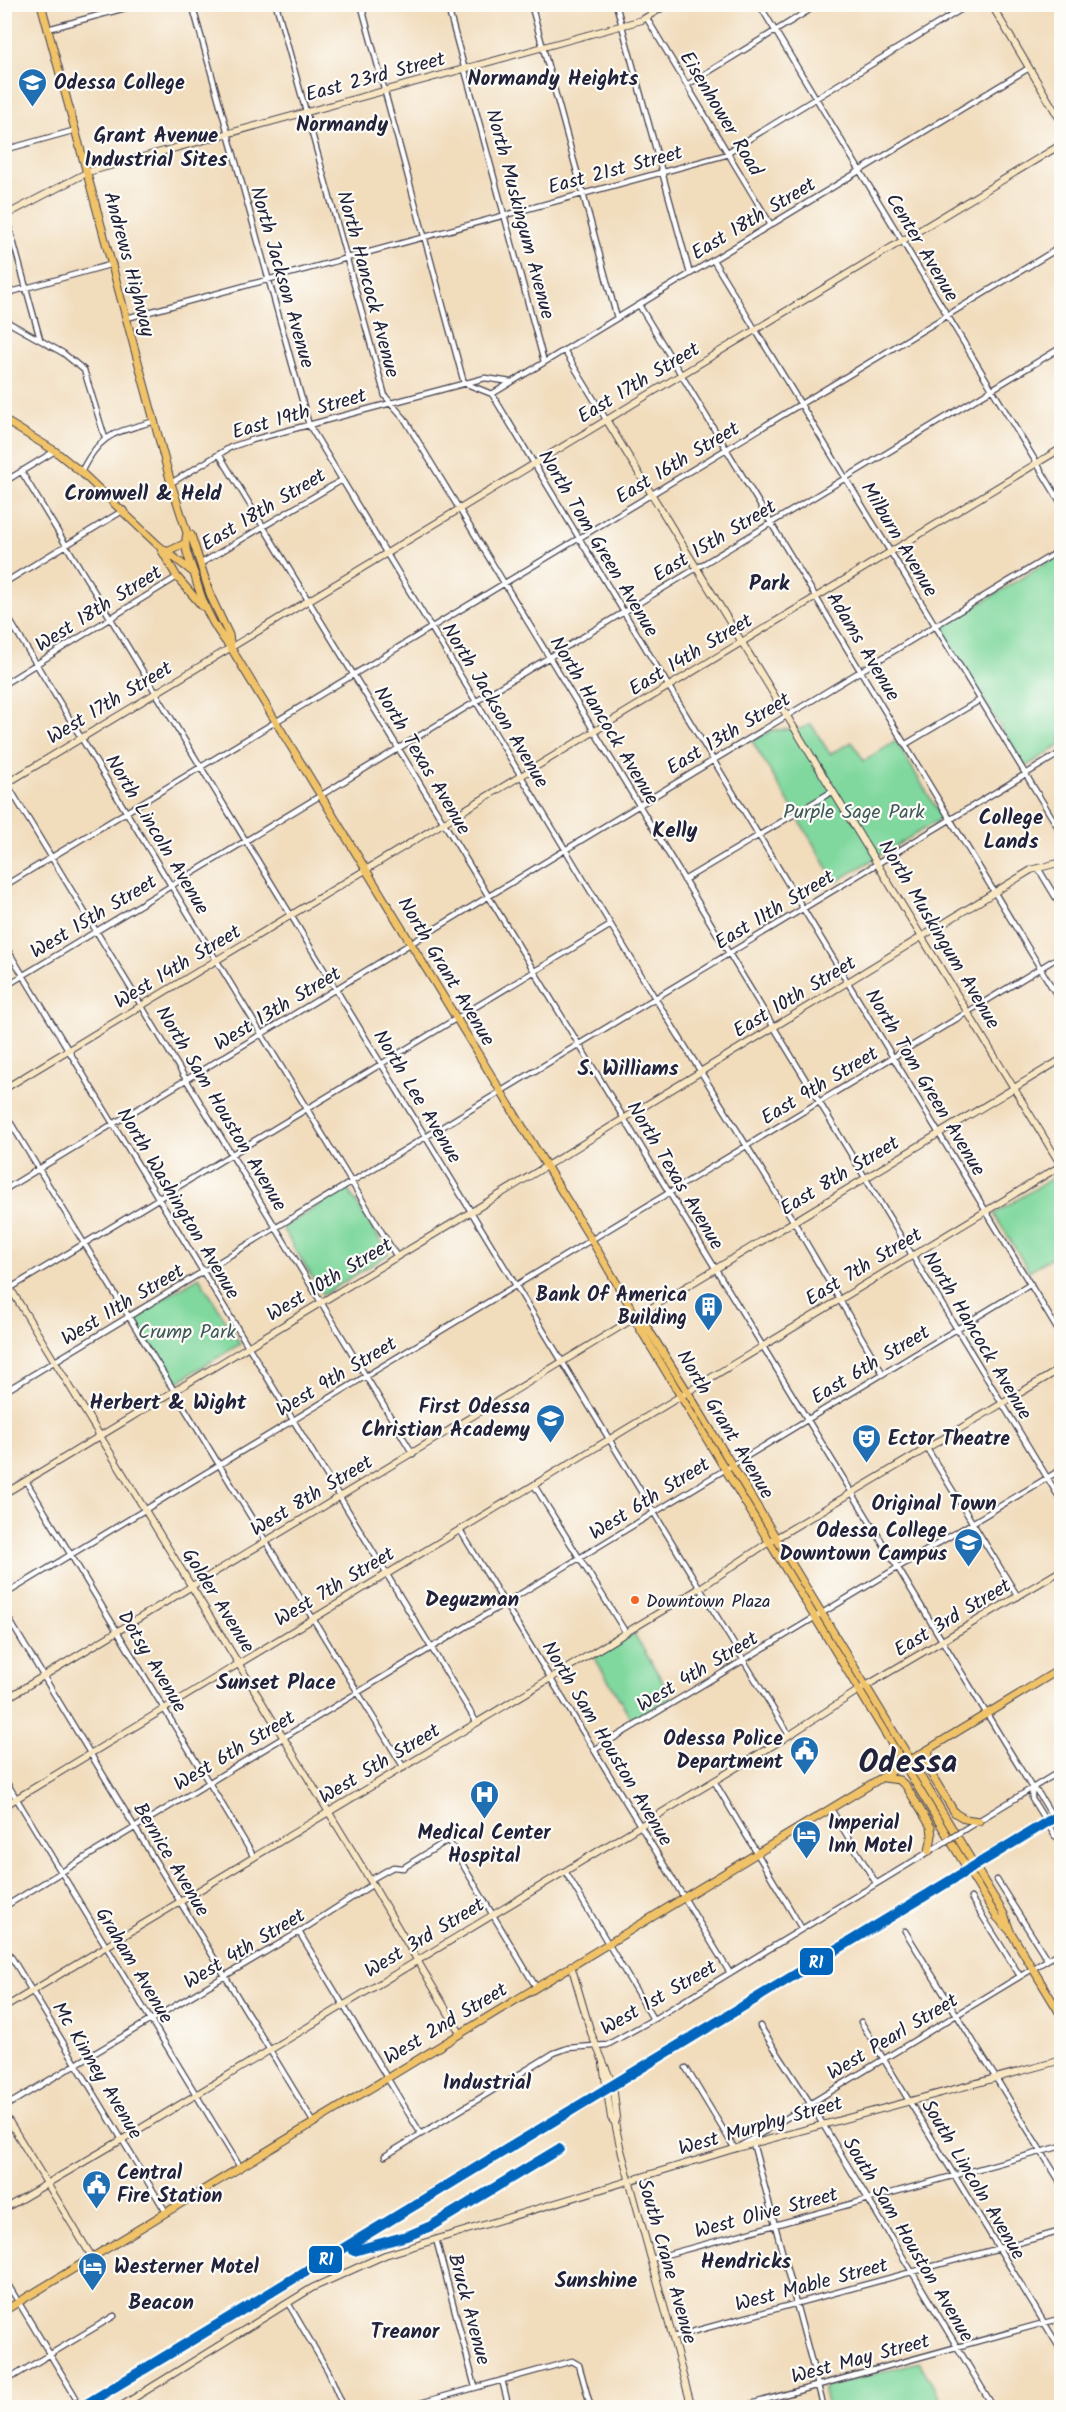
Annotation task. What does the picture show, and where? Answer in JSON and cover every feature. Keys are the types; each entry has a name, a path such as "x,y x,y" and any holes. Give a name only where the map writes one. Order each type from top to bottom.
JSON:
{"main road":[{"name":"Andrews Highway","path":"41,4 171,483 207,585"},
{"path":"4,420 55,451 81,472 124,510 158,545 207,585"},
{"path":"187,533 184,544 205,610"},
{"path":"167,552 184,544"},
{"path":"158,545 177,577 205,610"},
{"name":"North Grant Avenue","path":"207,585 229,635 231,648"},
{"name":"North Grant Avenue","path":"205,610 218,633 231,648 367,870 636,1316 732,1465 776,1538 818,1615"},
{"name":"North Grant Avenue","path":"684,1393 724,1469 818,1615 951,1835 996,1916 1010,1931 1062,2017"},
{"name":"West 2nd Street","path":"4,2311 1061,1669"},
{"path":"929,1751 928,1769 952,1810 962,1818 979,1821"},
{"path":"884,1778 897,1779 906,1786 931,1827 929,1851"}],"street":[{"path":"48,29 140,4"},
{"name":"North Jackson Avenue","path":"192,4 309,425 655,999 794,1222 883,1374"},
{"name":"North Hancock Avenue","path":"276,4 384,396 404,418 460,509 1062,1502"},
{"path":"361,4 464,383 492,394"},
{"name":"North Muskingum Avenue","path":"447,4 544,362"},
{"path":"531,4 617,318"},
{"path":"616,4 690,274"},
{"name":"East 23rd Street","path":"5,216 88,172 622,26 646,17 668,4"},
{"name":"Center Avenue","path":"759,4 1062,505"},
{"path":"687,85 819,4"},
{"name":"East 21st Street","path":"127,318 728,153 970,4"},
{"path":"991,4 1062,123"},
{"name":"Eisenhower Road","path":"646,17 771,225"},
{"name":"East 18th Street","path":"492,394 1029,68"},
{"path":"4,150 76,130"},
{"name":"East 17th Street","path":"231,648 1062,144"},
{"path":"5,216 40,339"},
{"name":"East 16th Street","path":"4,886 1062,246"},
{"name":"Milburn Avenue","path":"713,260 1062,834"},
{"path":"4,294 113,264"},
{"name":"Adams Avenue","path":"639,305 1062,1004"},
{"path":"4,320 40,339 76,362 84,370 105,438"},
{"name":"East 15th Street","path":"321,795 1062,347"},
{"name":"North Muskingum Avenue","path":"564,350 1061,1166"},
{"name":"East 19th Street","path":"171,483 231,447 485,378 511,382"},
{"name":"North Tom Green Avenue","path":"492,394 1062,1337"},
{"path":"81,472 95,447 105,438 155,421"},
{"name":"East 14th Street","path":"367,870 1062,448"},
{"path":"4,482 55,451"},
{"name":"North Texas Avenue","path":"219,454 1032,1788"},
{"name":"North Lee Avenue","path":"21,471 789,1735"},
{"name":"East 18th Street","path":"200,564 342,480"},
{"path":"4,582 124,510"},
{"name":"East 13th Street","path":"411,944 1062,549"},
{"name":"West 18th Street","path":"4,684 177,577"},
{"name":"North Lincoln Avenue","path":"4,611 397,1257"},
{"name":"West 17th Street","path":"5,782 231,648"},
{"path":"906,744 980,700"},
{"name":"East 11th Street","path":"502,1092 1062,752"},
{"name":"North Sam Houston Avenue","path":"5,782 323,1302 413,1454"},
{"path":"684,880 833,791"},
{"name":"West 15th Street","path":"4,987 321,795"},
{"name":"East 10th Street","path":"546,1166 1030,870 1062,862"},
{"path":"1038,868 1062,908"},
{"name":"West 14th Street","path":"4,1089 367,870"},
{"path":"8,1291 611,924"},
{"name":"North Washington Avenue","path":"4,944 477,1723"},
{"name":"West 13th Street","path":"4,1190 411,944"},
{"name":"East 9th Street","path":"592,1240 1062,955"},
{"name":"East 8th Street","path":"636,1316 716,1270 1062,1059"},
{"name":"West 11th Street","path":"4,1392 502,1092"},
{"path":"4,1112 404,1768"},
{"name":"West 10th Street","path":"4,1494 546,1166"},
{"name":"East 7th Street","path":"684,1393 1061,1166"},
{"name":"West 9th Street","path":"4,1595 592,1240"},
{"name":"Golder Avenue","path":"4,1278 8,1291 56,1362 372,1882 460,2033"},
{"name":"East 6th Street","path":"724,1469 1031,1284"},
{"name":"West 8th Street","path":"4,1700 413,1454 636,1316"},
{"name":"West 5th Street","path":"4,2008 551,1679 700,1588 769,1542 926,1447 1062,1368"},
{"name":"West 7th Street","path":"4,1806 684,1393"},
{"path":"926,1447 1018,1597"},
{"name":"West 6th Street","path":"4,1907 724,1469"},
{"name":"West 4th Street","path":"594,1750 1062,1469"},
{"name":"Dotsy Avenue","path":"26,1481 254,1857"},
{"path":"534,1485 626,1633"},
{"name":"North Sam Houston Avenue","path":"460,1530 730,1972"},
{"name":"East 3rd Street","path":"863,1688 1062,1570"},
{"name":"Bernice Avenue","path":"4,1611 314,2123"},
{"name":"West 3rd Street","path":"4,2209 640,1826 863,1688"},
{"name":"West 1st Street","path":"385,2156 554,2053 568,2048 607,2045 653,2019 1062,1770"},
{"name":"Graham Avenue","path":"4,1778 240,2167"},
{"path":"714,1781 802,1929"},
{"path":"1032,1788 1039,1794 1062,1832"},
{"path":"1032,1788 1032,1799 1055,1836 1062,1840"},
{"path":"831,1809 876,1883"},
{"name":"West 4th Street","path":"4,2108 78,2066 299,1932 393,1867 403,1868 448,1840 492,1915"},
{"path":"565,1871 610,1943 653,2019"},
{"path":"998,1880 1047,1959"},
{"path":"971,1898 1020,1976"},
{"path":"492,1915 536,1987"},
{"path":"905,1931 1062,2185"},
{"path":"299,1932 421,2134"},
{"name":"Mc Kinney Avenue","path":"4,1945 166,2212"},
{"name":"West Pearl Street","path":"736,2148 1062,1951"},
{"name":"South Crane Avenue","path":"571,1965 603,2064 611,2118 615,2123 692,2408"},
{"name":"South Lincoln Avenue","path":"861,2022 1062,2352"},
{"name":"South Sam Houston Avenue","path":"760,2026 823,2124 994,2408"},
{"name":"West Murphy Street","path":"118,2408 288,2303 332,2278 385,2255 753,2143 1062,2060"},
{"path":"686,2067 736,2148"},
{"path":"4,2114 92,2257"},
{"path":"753,2143 824,2408"},
{"name":"West Olive Street","path":"651,2259 1062,2145"},
{"name":"West Mable Street","path":"673,2337 1062,2231"},
{"name":"Bruck Avenue","path":"436,2239 475,2387"},
{"path":"4,2278 75,2396"},
{"path":"288,2303 328,2371 344,2408"},
{"path":"4,2382 114,2316"},
{"name":"West May Street","path":"736,2408 1062,2318"},
{"path":"402,2408 575,2361 579,2365 591,2408"},
{"name":"Bruck Avenue","path":"502,2380 509,2408"},
{"path":"426,2401 428,2408"},
{"path":"1052,2408 1062,2405"}],"green space":[{"path":"1061,554 1061,745 1025,767 940,628"},
{"name":"Purple Sage Park","path":"811,724 830,754 852,742 864,761 896,741 942,818 836,882 752,741 772,730 800,729"},
{"path":"1057,1175 1061,1182 1061,1251 1029,1271 994,1214"},
{"path":"347,1188 389,1254 323,1295 282,1228"},
{"name":"Crump Park","path":"199,1277 240,1344 174,1384 133,1317"},
{"path":"633,1632 672,1697 632,1720 593,1655"},
{"path":"919,2362 946,2407 828,2407 823,2388"}],"transit line":[{"name":"R1","path":"80,2408 1062,1813"},
{"name":"R1","path":"354,2251 410,2235 431,2226 559,2149"}],"place":[{"name":"Odessa College","path":"33,108"},
{"name":"Bank Of America Building","path":"708,1332"},
{"name":"First Odessa Christian Academy","path":"551,1444"},
{"name":"Ector Theatre","path":"867,1464"},
{"name":"Odessa College Downtown Campus","path":"968,1568"},
{"name":"Downtown Plaza","path":"635,1600"},
{"name":"Odessa Police Department","path":"804,1776"},
{"name":"Medical Center Hospital","path":"484,1820"},
{"name":"Imperial Inn Motel","path":"807,1860"},
{"name":"Central Fire Station","path":"96,2210"},
{"name":"Westerner Motel","path":"93,2292"}],"district":[{"name":"Normandy Heights","path":"553,78"},
{"name":"Normandy","path":"342,124"},
{"name":"Grant Avenue Industrial Sites","path":"156,147"},
{"name":"Cromwell & Held","path":"143,493"},
{"name":"Park","path":"769,583"},
{"name":"College Lands","path":"1011,829"},
{"name":"Kelly","path":"675,830"},
{"name":"S. Williams","path":"628,1068"},
{"name":"Herbert & Wight","path":"168,1402"},
{"name":"Original Town","path":"934,1503"},
{"name":"Deguzman","path":"472,1599"},
{"name":"Sunset Place","path":"276,1682"},
{"name":"Odessa","path":"908,1761"},
{"name":"Industrial","path":"487,2082"},
{"name":"Hendricks","path":"746,2261"},
{"name":"Sunshine","path":"596,2280"},
{"name":"Beacon","path":"161,2302"},
{"name":"Treanor","path":"405,2331"}]}
